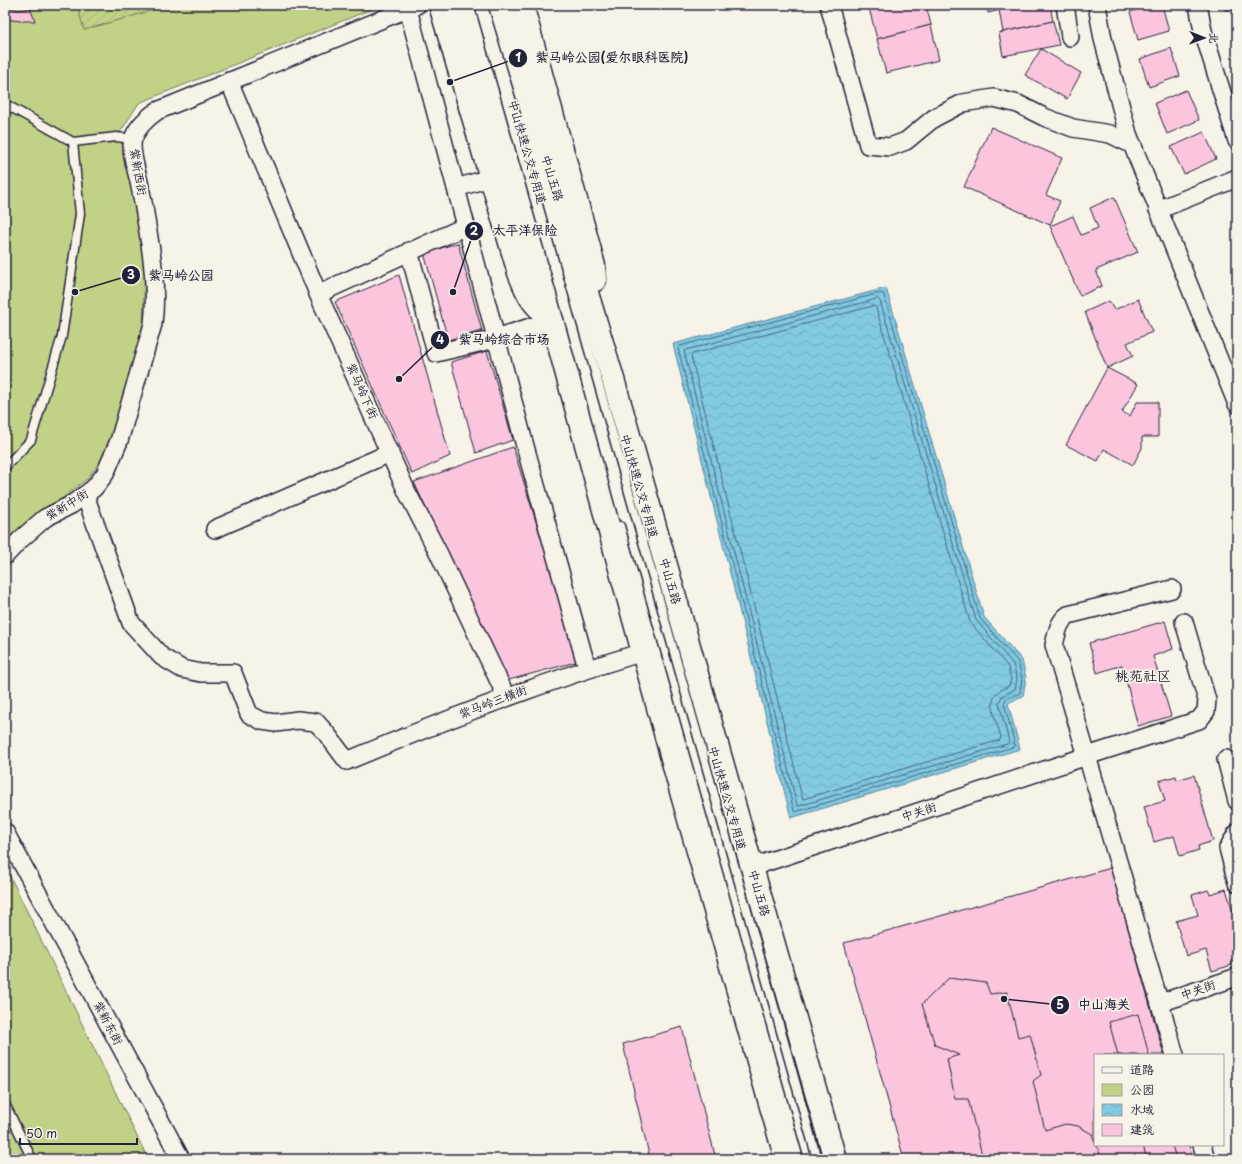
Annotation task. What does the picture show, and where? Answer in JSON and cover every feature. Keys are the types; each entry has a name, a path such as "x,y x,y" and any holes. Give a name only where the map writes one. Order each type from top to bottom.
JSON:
{"main road":[{"path":"440,5 519,273 528,295 537,308 552,320"},
{"path":"462,5 552,320 682,795 786,1159"},
{"name":"中山五路","path":"500,5 592,311 835,1159"},
{"path":"522,5 594,266 596,283 592,311"}],"street":[{"path":"829,5 868,145 890,148 906,142 934,118 963,103 994,98 1018,104 1044,117 1073,128 1110,134 1133,145"},
{"path":"1065,5 1070,37"},
{"path":"1097,5 1103,39 1128,134 1237,404"},
{"path":"1198,5 1203,31 1237,141"},
{"path":"413,7 466,226 524,446 587,668"},
{"name":"紫新西街","path":"90,491 105,474 119,441 153,324 155,290 153,259 132,148 133,139 137,130 157,111 413,7"},
{"name":"紫马岭下街","path":"229,81 318,294 407,492 439,554 506,696"},
{"path":"456,188 490,178"},
{"path":"1158,210 1237,178"},
{"path":"318,294 466,226"},
{"path":"409,251 436,353 487,340 552,320"},
{"path":"215,529 390,453"},
{"name":"紫新中街","path":"5,556 20,540 45,518 71,505 90,491"},
{"name":"紫马岭三横街","path":"90,491 130,623 162,657 182,669 201,673 233,673 249,714 262,721 276,724 298,720 316,722 347,761 506,696 587,668 643,652"},
{"path":"1172,589 1068,615 1062,619 1058,628 1054,646 1175,1054"},
{"name":"中关街","path":"752,867 1199,720 1206,711 1207,700 1184,622"},
{"path":"1226,759 1237,801"},
{"name":"紫新东街","path":"5,832 181,1159"},
{"path":"1237,833 1228,848 1237,883"},
{"name":"中关街","path":"1160,1003 1237,977"},
{"path":"1202,1146 1206,1159"}],"lane":[{"path":"5,104 73,142 116,137 133,139"},
{"name":"中山快速公交专用道","path":"521,112 817,1159"},
{"path":"5,467 31,440 62,336 80,214 73,142"},
{"path":"618,522 799,1159"},
{"path":"5,1104 32,1159"}],"green space":[{"path":"5,5 382,5 139,103 119,134 132,176 145,258 143,326 110,448 87,479 5,542"},
{"path":"77,5 171,5 84,30"},
{"path":"5,866 148,1159 5,1159"}],"water":[{"path":"886,288 984,617 1022,660 1026,678 1023,696 1008,703 1020,749 791,818 673,344"}],"building":[{"path":"881,5 926,5 931,25 877,39 869,8"},
{"path":"986,5 1021,5 988,13"},
{"path":"1021,5 1050,5 1053,21 1003,32 999,10"},
{"path":"1153,5 1162,5 1169,31 1138,40 1130,12"},
{"path":"1225,5 1237,5 1237,10 1225,10"},
{"path":"5,7 19,10 30,8 35,21 5,19"},
{"path":"1053,21 1059,45 1003,56 999,33"},
{"path":"931,25 939,60 886,73 877,39"},
{"path":"1171,48 1180,76 1149,87 1140,59"},
{"path":"1041,49 1081,73 1067,99 1025,75"},
{"path":"1186,90 1199,120 1167,134 1155,103"},
{"path":"991,127 1062,158 1046,195 1060,201 1050,225 964,187"},
{"path":"1204,132 1216,159 1184,174 1171,147"},
{"path":"1114,197 1138,252 1096,270 1102,286 1080,296 1050,226 1073,216 1081,235 1098,228 1090,208"},
{"path":"458,243 482,331 448,340 424,253"},
{"path":"399,275 450,456 412,474 335,302"},
{"path":"1138,299 1152,332 1127,343 1133,356 1107,368 1085,312 1109,301 1114,310"},
{"path":"487,351 513,440 476,453 451,362"},
{"path":"1107,368 1138,384 1122,412 1130,416 1137,402 1158,402 1158,437 1142,437 1142,448 1133,465 1104,449 1098,461 1066,445"},
{"path":"513,447 579,661 505,681 414,482"},
{"path":"1165,621 1173,649 1153,656 1171,716 1138,726 1122,665 1097,673 1089,643"},
{"path":"1194,775 1213,841 1198,846 1199,850 1180,856 1174,836 1154,842 1144,807 1165,801 1159,781 1176,776 1177,780"},
{"path":"1111,868 1164,1054 1094,1054 1094,1146 1189,1146 1193,1159 904,1159 844,943"},
{"path":"1226,889 1237,925 1237,958 1231,960 1232,965 1212,971 1206,950 1186,956 1176,921 1198,915 1192,895 1208,890 1210,894"},
{"path":"949,978 986,983 990,994 1007,992 1018,1037 1030,1034 1041,1075 1033,1081 1045,1130 1066,1124 1078,1126 1092,1134 1094,1146 1097,1146 1102,1159 983,1159 968,1099 955,1099 947,1059 959,1055 935,1045 922,1004"},
{"path":"1138,1014 1149,1054 1118,1054 1109,1022"},
{"path":"682,1027 716,1159 650,1159 623,1044"},
{"path":"1143,1146 1172,1146 1176,1159 1139,1159 1146,1157"}],"place":[{"name":"紫马岭公园(爱尔眼科医院)","path":"450,82"},
{"name":"紫马岭公园","path":"75,292"},
{"name":"太平洋保险","path":"453,292"},
{"name":"紫马岭综合市场","path":"399,379"},
{"name":"中山海关","path":"1004,999"}],"district":[{"name":"桃苑社区","path":"1143,676"}]}
